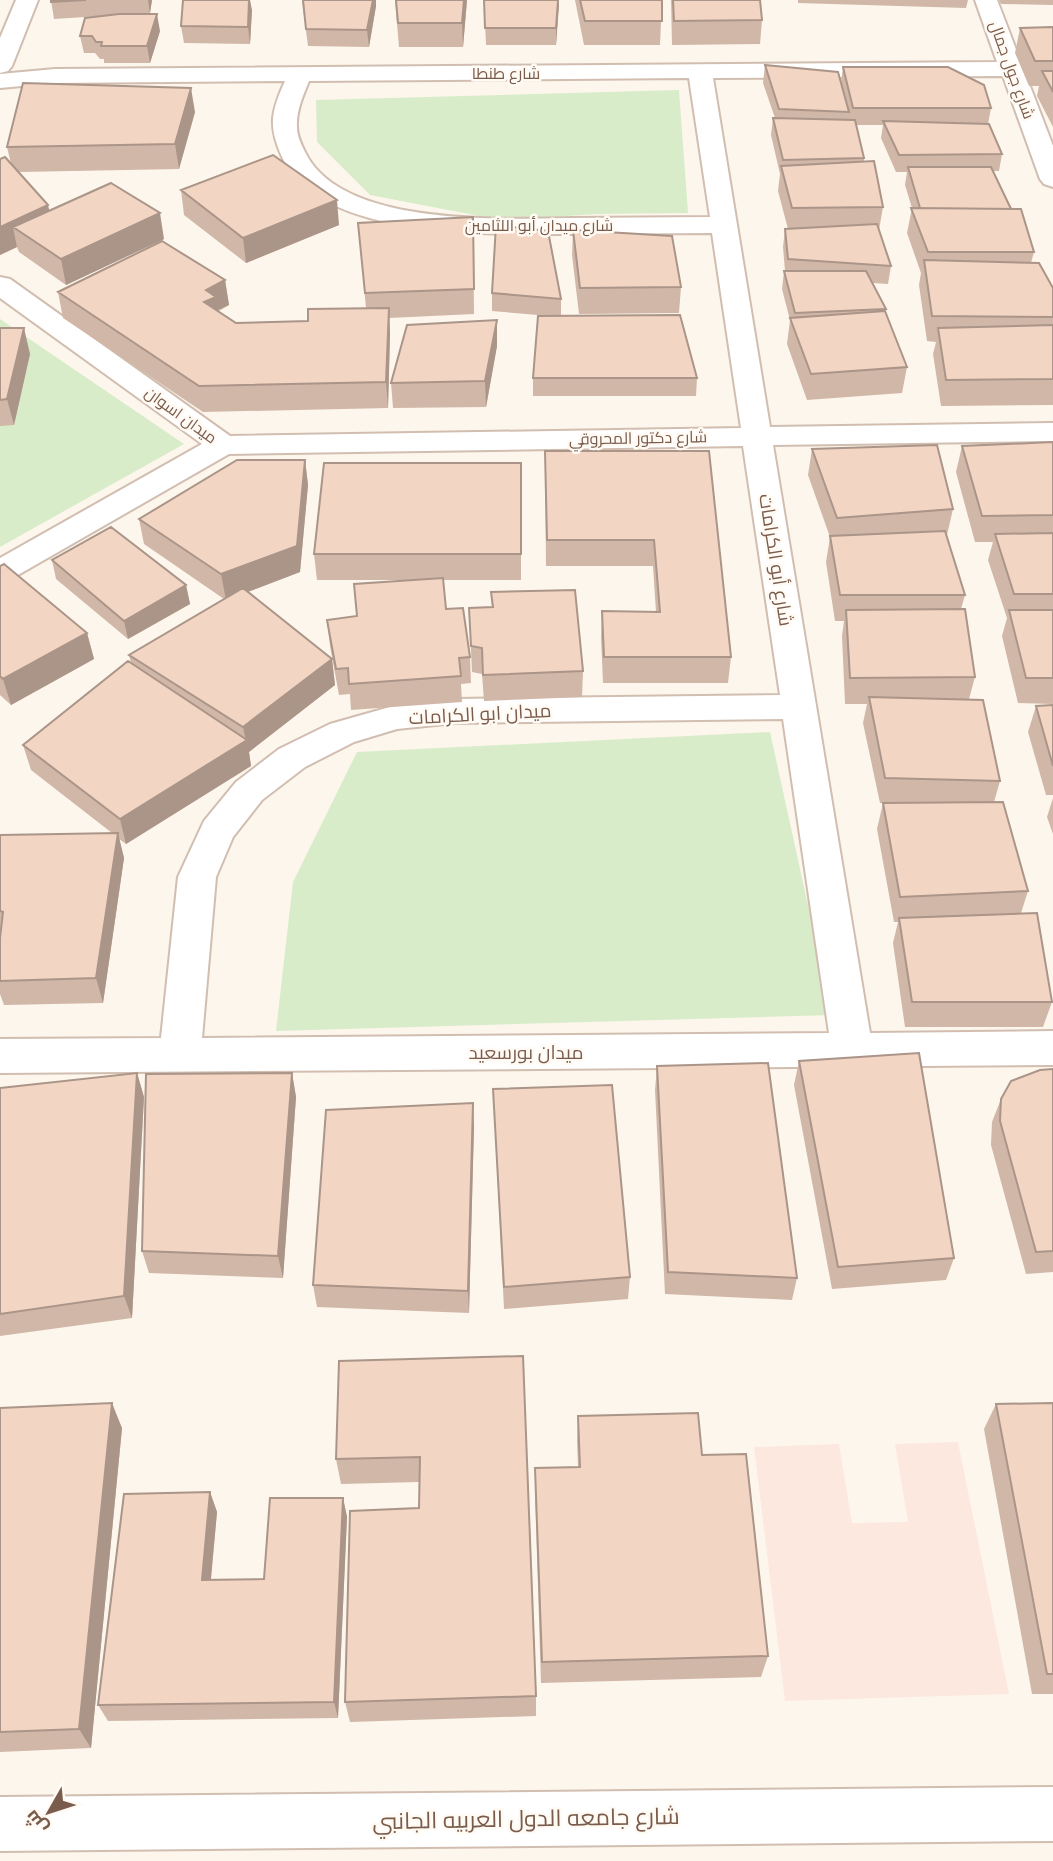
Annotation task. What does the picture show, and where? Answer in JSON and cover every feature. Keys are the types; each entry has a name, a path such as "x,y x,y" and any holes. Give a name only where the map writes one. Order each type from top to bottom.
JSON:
{"street":[{"path":"0,66 27,0"},
{"name":"شارع جول جمال","path":"986,0 1053,179"},
{"name":"شارع طنطا","path":"0,81 55,76 1012,69"},
{"name":"شارع أبو الكرامات","path":"700,71 852,1049"},
{"name":"شارع ميدان أبو اللثامين","path":"300,74 289,100 285,134 294,161 319,186 358,206 408,220 464,226 724,225"},
{"name":"ميدان اسوان","path":"0,285 223,445 0,572"},
{"name":"شارع دكتور المحروقي","path":"223,445 1053,432"},
{"name":"ميدان ابو الكرامات","path":"180,1054 197,877 217,831 249,791 292,758 342,733 397,718 455,711 799,707"},
{"name":"ميدان بورسعيد","path":"0,1056 1053,1048"},
{"name":"شارع جامعه الدول العربيه الجانبي","path":"0,1824 1053,1814"}],"shaded area":[{"path":"958,1442 1009,1694 785,1701 754,1447 839,1444 852,1523 908,1522 895,1444"}],"green space":[{"path":"679,90 688,213 599,214 500,220 370,195 317,142 316,100"},
{"path":"0,319 184,444 0,547"},
{"path":"770,732 832,1015 276,1031 293,882 357,752"}],"building":[{"path":"51,0 86,0 51,2"},
{"path":"183,0 249,0 248,27 181,26"},
{"path":"303,0 373,0 367,30 306,29"},
{"path":"396,0 464,0 462,23 398,23"},
{"path":"484,0 558,0 556,28 485,28"},
{"path":"580,0 662,0 662,21 585,21"},
{"path":"673,0 760,0 762,20 674,21"},
{"path":"119,14 157,14 147,46 101,46 102,42 96,42 92,36 80,36 85,18"},
{"path":"1053,27 1053,61 1035,61 1020,28"},
{"path":"765,65 838,72 849,112 779,109"},
{"path":"843,67 948,67 984,85 991,108 853,108"},
{"path":"1042,71 1053,71 1053,92"},
{"path":"23,83 191,88 175,144 7,147"},
{"path":"773,118 855,120 864,158 783,160"},
{"path":"883,121 989,124 1002,154 899,155"},
{"path":"273,155 337,200 243,238 181,190"},
{"path":"5,157 48,205 0,227 0,159"},
{"path":"874,161 883,207 792,208 781,166"},
{"path":"908,167 991,167 1011,209 920,208"},
{"path":"111,183 160,213 61,259 13,227"},
{"path":"911,208 1021,209 1034,252 928,252"},
{"path":"473,217 474,289 365,293 358,223"},
{"path":"877,224 891,266 788,259 785,229"},
{"path":"496,225 548,231 561,299 492,293"},
{"path":"573,230 672,236 681,287 580,288"},
{"path":"162,241 225,280 206,290 216,297 204,302 236,323 308,321 308,309 389,308 386,382 199,386 58,292"},
{"path":"924,260 1039,263 1053,288 1053,317 932,316"},
{"path":"784,271 866,271 886,309 795,313"},
{"path":"885,311 907,367 811,374 790,318"},
{"path":"680,315 697,378 533,378 538,316"},
{"path":"497,320 485,381 391,383 407,325"},
{"path":"1053,325 1053,379 946,380 938,328"},
{"path":"0,328 24,328 7,399 0,400"},
{"path":"1053,442 1053,515 982,516 962,446"},
{"path":"937,445 953,509 837,518 812,449"},
{"path":"545,451 709,451 731,657 604,657 602,611 660,612 654,540 547,540"},
{"path":"237,460 305,460 297,546 221,574 139,519"},
{"path":"324,463 521,463 521,554 314,554"},
{"path":"111,527 186,585 124,621 52,560"},
{"path":"945,531 965,595 840,595 830,536"},
{"path":"1053,533 1053,594 1014,594 995,534"},
{"path":"4,564 87,633 3,679 0,676 0,566"},
{"path":"443,578 446,609 463,608 470,657 459,658 461,676 349,684 348,668 336,669 327,620 357,616 354,584"},
{"path":"243,588 332,659 243,727 129,655"},
{"path":"575,590 583,671 483,675 482,648 471,646 469,608 493,607 491,592"},
{"path":"965,609 975,677 850,678 846,610"},
{"path":"1009,610 1053,610 1053,678 1026,678"},
{"path":"128,661 247,740 120,819 23,745"},
{"path":"869,697 983,700 1000,781 885,778"},
{"path":"1053,705 1053,766 1036,706"},
{"path":"1003,802 1028,891 900,897 883,803"},
{"path":"118,833 96,978 0,981 3,912 0,911 0,835"},
{"path":"1037,913 1052,1002 912,1002 899,918"},
{"path":"919,1053 954,1258 838,1267 799,1061"},
{"path":"768,1063 797,1278 668,1272 657,1066"},
{"path":"1053,1069 1053,1251 1036,1252 1000,1121 1001,1099 1011,1081 1040,1070"},
{"path":"137,1073 124,1296 0,1314 0,1088"},
{"path":"292,1073 278,1256 142,1251 146,1074"},
{"path":"612,1085 630,1277 504,1287 493,1089"},
{"path":"473,1103 468,1291 313,1285 326,1110"},
{"path":"523,1356 536,1696 345,1702 350,1511 419,1508 420,1457 336,1459 339,1361"},
{"path":"112,1403 79,1729 0,1732 0,1408"},
{"path":"1053,1403 1053,1674 1047,1674 996,1404"},
{"path":"698,1413 702,1455 746,1454 768,1656 542,1662 535,1468 580,1467 578,1416"},
{"path":"210,1492 202,1580 264,1579 270,1498 343,1498 334,1702 98,1705 124,1494"}]}
